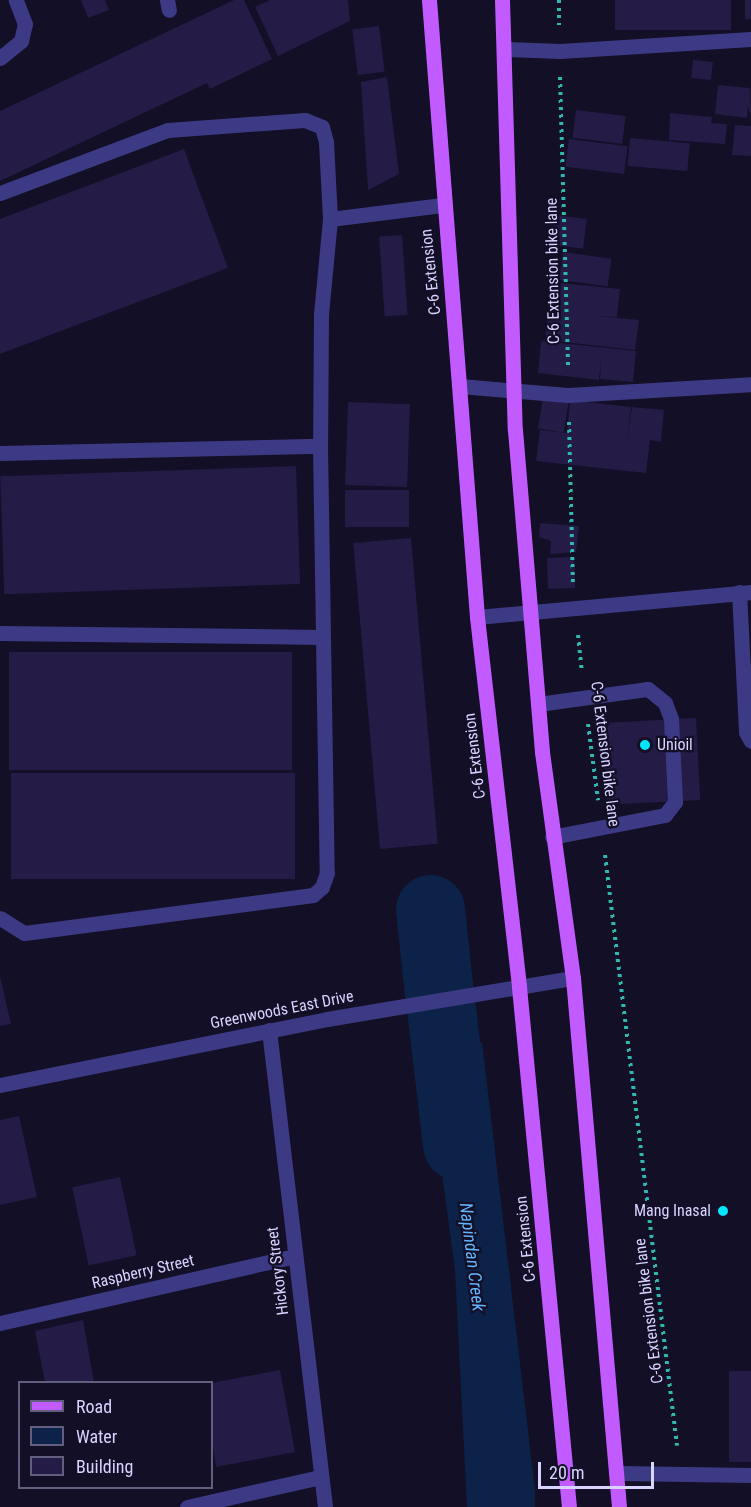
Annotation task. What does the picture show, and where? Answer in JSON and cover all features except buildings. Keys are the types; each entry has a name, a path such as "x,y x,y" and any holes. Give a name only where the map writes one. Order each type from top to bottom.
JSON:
{"main road":[{"name":"C-6 Extension","path":"429,0 442,205 477,617 519,987 569,1507"},
{"path":"502,0 513,390 538,704 552,837 573,978 618,1473 619,1507"}],"street":[{"path":"0,58 21,40 25,24 16,0"},
{"path":"505,49 560,51 751,39"},
{"path":"0,193 168,130 304,120 322,127 327,142 330,219 321,315 320,446 327,873 322,887 313,895 24,933 0,918"},
{"path":"330,219 442,205"},
{"path":"459,386 568,395 751,384"},
{"path":"0,453 320,446"},
{"path":"477,617 531,610 745,592 746,732 751,741"},
{"path":"0,633 322,636"},
{"path":"538,704 648,689 665,703 671,719 675,802 665,816 552,837"},
{"name":"Greenwoods East Drive","path":"0,1085 269,1030 573,978"},
{"name":"Hickory Street","path":"269,1030 325,1507"},
{"name":"Raspberry Street","path":"0,1323 294,1256"},
{"path":"618,1473 751,1475"},
{"path":"188,1507 320,1477"}],"path":[{"name":"C-6 Extension bike lane","path":"559,0 574,606 678,1456"}],"water":[{"path":"482,1042 535,1490 535,1507 467,1507 455,1270 426,1055"}],"waterway":[{"name":"Napindan Creek","path":"430,909 439,994"},
{"name":"Napindan Creek","path":"441,1008 457,1145"}],"place":[{"name":"Unioil","path":"645,745"},
{"name":"Mang Inasal","path":"723,1211"}]}
